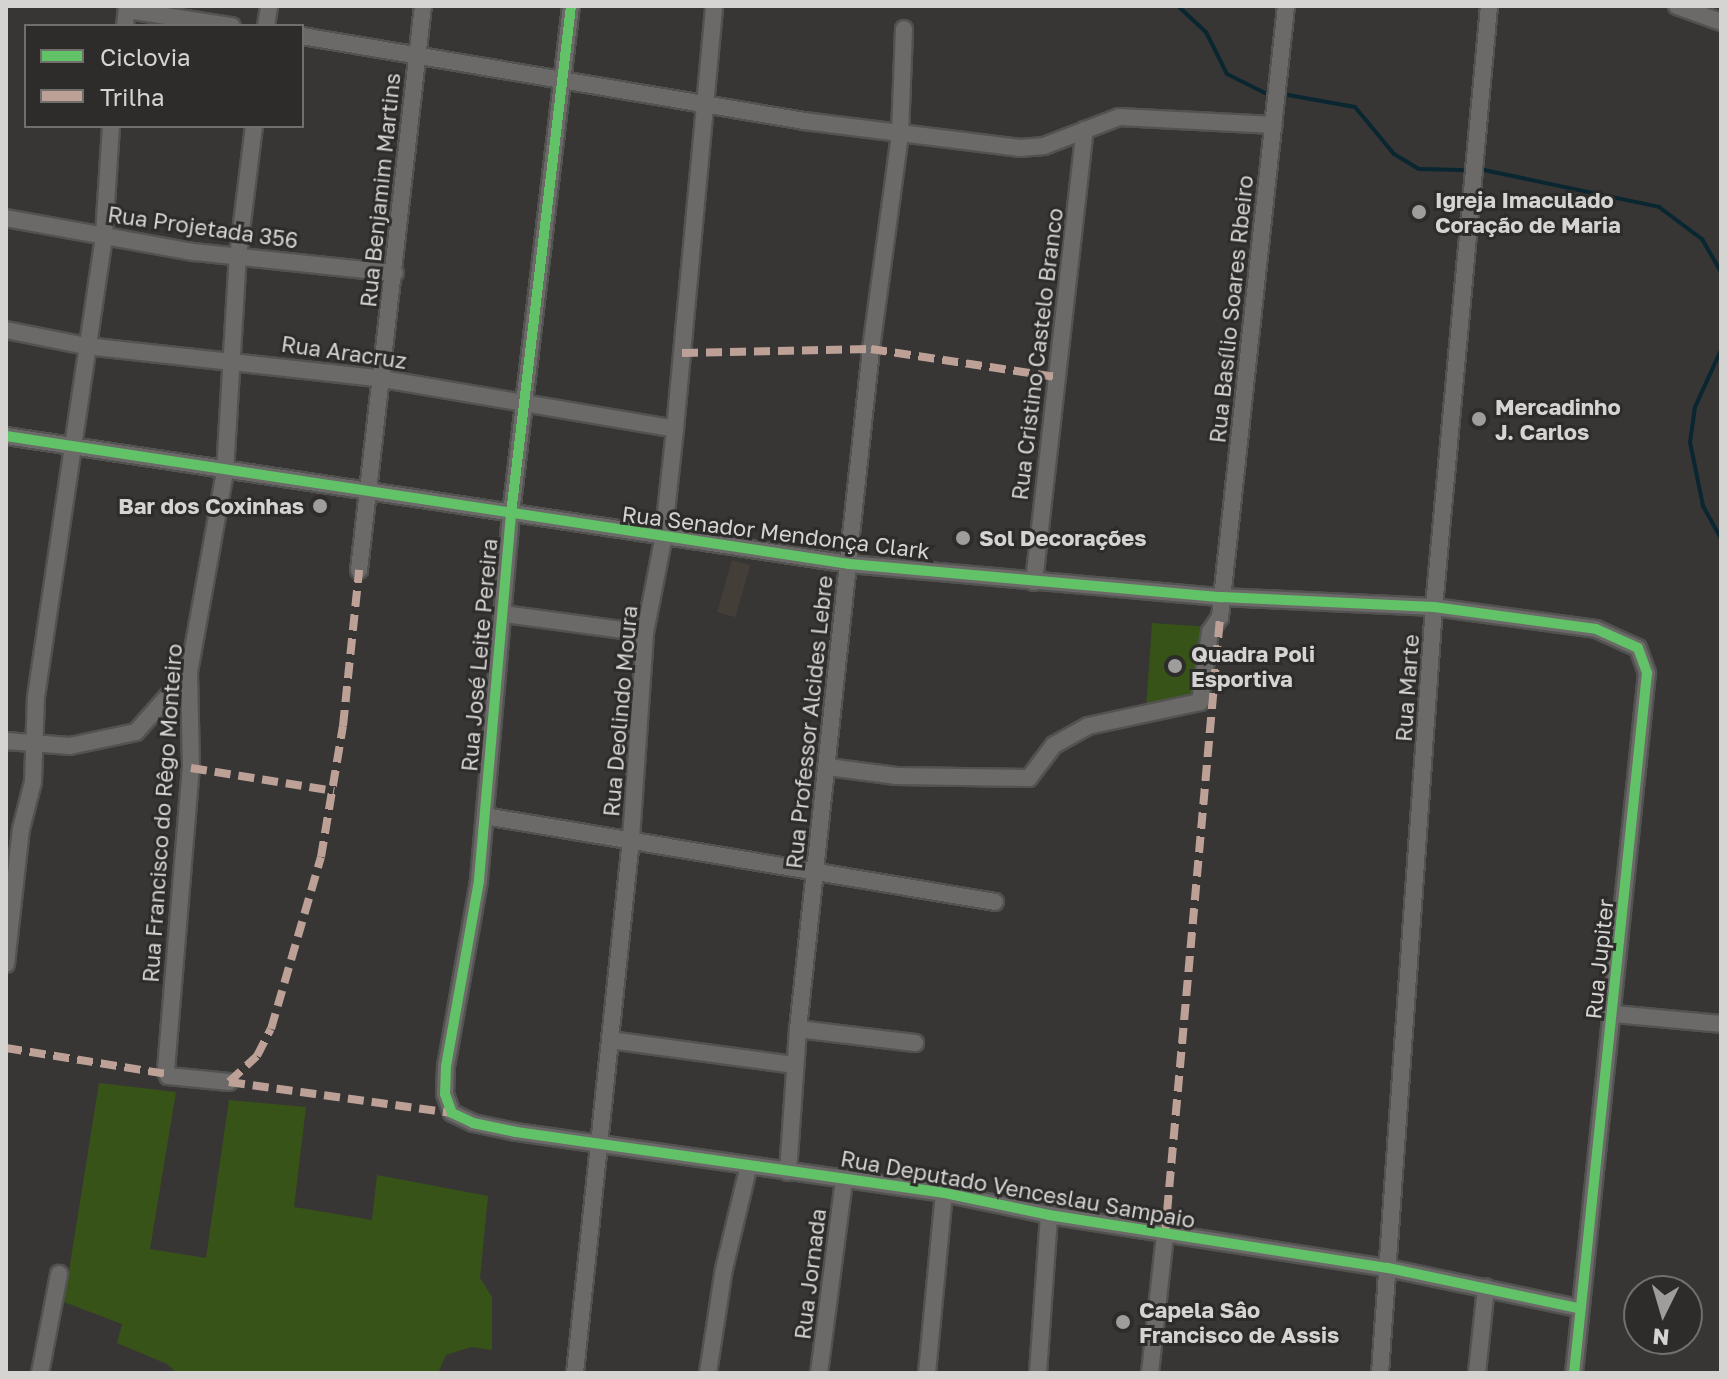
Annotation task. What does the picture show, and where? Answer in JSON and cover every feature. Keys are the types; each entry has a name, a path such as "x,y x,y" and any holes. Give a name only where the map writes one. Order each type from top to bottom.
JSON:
{"street":[{"name":"Rua Benjamim Martins","path":"359,570 423,6"},
{"name":"Rua José Leite Pereira","path":"452,1113 445,1094 446,1066 470,950 511,514 571,6"},
{"name":"Rua Deolindo Moura","path":"575,1373 631,839 645,633 663,540 714,6"},
{"name":"Rua Basílio Soares Rbeiro","path":"828,767 936,779 1029,778 1054,745 1088,726 1200,702 1210,632 1220,617 1286,6"},
{"name":"Rua Marte","path":"1380,1373 1434,607 1489,6"},
{"path":"1677,6 1710,15"},
{"path":"127,14 214,24"},
{"name":"Rua Professor Alcides Lebre","path":"788,1172 798,1029 815,870 900,134 904,29"},
{"path":"304,36 900,134 1020,148 1119,117 1274,125"},
{"path":"6,964 21,829 33,782 31,745 104,235 110,128"},
{"name":"Rua Francisco do Rêgo Monteiro","path":"229,1082 166,1074 191,768 189,672 225,472 235,359 238,256 254,128"},
{"name":"Rua Cristino Castelo Branco","path":"1034,582 1085,130"},
{"name":"Rua Projetada 356","path":"6,218 238,256 395,273"},
{"name":"Rua Aracruz","path":"6,330 86,346 235,359 383,379 675,429"},
{"name":"Rua Senador Mendonça Clark","path":"6,436 663,540 849,564 1222,597 1434,607 1546,621"},
{"path":"504,614 645,633"},
{"name":"Rua Jupiter","path":"1546,621 1620,638 1644,656 1614,1014 1578,1308 1574,1373"},
{"path":"6,741 31,745 106,742 136,732 189,672"},
{"path":"485,816 995,902"},
{"name":"Rua Jupiter","path":"1614,1014 1721,1024"},
{"path":"798,1029 915,1043"},
{"path":"610,1040 795,1065"},
{"name":"Rua Deputado Venceslau Sampaio","path":"452,1113 485,1126 748,1169 944,1193 1165,1235 1388,1268 1578,1308"},
{"path":"708,1373 724,1269 748,1169"},
{"name":"Rua Jornada","path":"819,1373 844,1180"},
{"path":"927,1373 944,1193"},
{"path":"1038,1373 1049,1215"},
{"path":"1150,1373 1165,1235"},
{"path":"40,1373 59,1274"},
{"path":"1477,1373 1486,1287"}],"shaded area":[{"path":"732,560 750,565 735,617 717,612"}],"green space":[{"name":"Quadra Poli Esportiva","path":"1152,623 1206,627 1200,710 1146,706"},
{"path":"99,1083 176,1092 150,1249 206,1258 229,1100 306,1107 294,1207 372,1220 377,1175 488,1196 480,1278 492,1297 492,1350 471,1347 446,1355 438,1373 177,1373 167,1364 117,1343 122,1324 64,1302"}],"waterway":[{"path":"1178,6 1206,32 1227,74 1265,93"},
{"path":"1288,95 1355,107 1394,154 1419,169 1462,170"},
{"path":"1484,170 1659,207 1702,239 1721,272"},
{"path":"1721,350 1695,407 1690,442 1703,506 1721,538"}],"marked path":[{"path":"682,353 871,349 1056,377"},
{"path":"229,1082 257,1056 271,1029 321,857 343,726 359,570"},
{"path":"1165,1235 1220,617"},
{"path":"191,768 334,791"},
{"path":"6,1048 166,1074"},
{"path":"229,1082 452,1113"}],"cycle path":[{"path":"571,6 511,514 479,881 446,1066 445,1094 452,1113 473,1123 516,1132 944,1193 1049,1215 1388,1268 1578,1308"},
{"path":"6,436 849,564 1222,597 1434,607 1596,629 1638,648 1647,673 1574,1373"}],"place":[{"name":"Igreja Imaculado Coração de Maria","path":"1419,212"},
{"name":"Mercadinho J. Carlos","path":"1479,419"},
{"name":"Bar dos Coxinhas","path":"320,506"},
{"name":"Sol Decorações","path":"963,538"},
{"name":"Quadra Poli Esportiva","path":"1175,666"},
{"name":"Capela Sâo Francisco de Assis","path":"1123,1322"}]}
